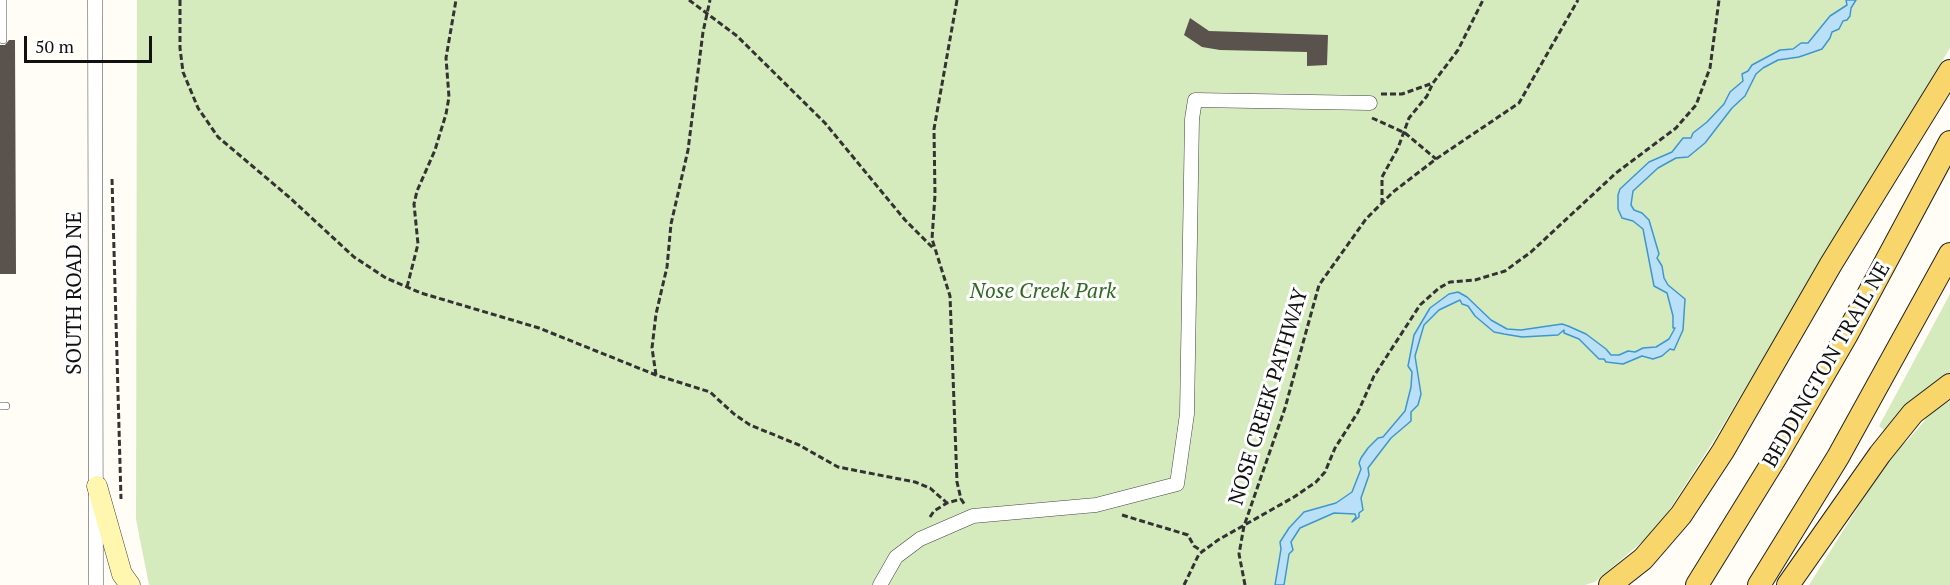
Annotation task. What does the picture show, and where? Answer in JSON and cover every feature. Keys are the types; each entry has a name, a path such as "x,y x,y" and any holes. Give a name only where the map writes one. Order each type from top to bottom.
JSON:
{"main road":[{"path":"1610,585 1643,559 1681,515 1723,451 1831,264 1950,71"},
{"name":"BEDDINGTON TRAIL NE","path":"1697,585 1776,457 1846,336 1950,142"},
{"path":"1759,585 1838,457 1950,254"},
{"path":"1788,585 1912,413 1950,385"},
{"path":"97,486 122,574 130,585"}],"street":[{"name":"SOUTH ROAD NE","path":"95,0 96,585"},
{"path":"880,585 896,557 920,539 973,516 1090,505 1177,484 1187,414 1192,119 1195,100 1370,103"}],"lane":[{"path":"3,0 3,40"}],"path":[{"path":"180,0 180,48 183,72 198,108 218,137 354,256 386,278 407,287 539,328 656,375 710,392 750,425 798,445 838,467 915,482 930,488 947,503"},
{"path":"407,287 418,244 414,204 446,114 448,97 446,58 456,0"},
{"path":"689,0 737,36 825,123 905,220 935,250"},
{"path":"656,375 652,348 656,314 667,267 671,224 688,150 710,0"},
{"path":"957,0 934,129 936,195 932,239 950,296 957,482 961,499 973,516"},
{"path":"1382,204 1382,177 1403,137 1402,132 1408,118 1427,96 1433,83 1458,50 1483,0"},
{"name":"NOSE CREEK PATHWAY","path":"1245,585 1239,554 1244,526 1286,408 1319,285 1359,228 1393,192 1436,159 1519,103 1578,0"},
{"path":"1184,585 1202,551 1294,497 1316,482 1325,472 1335,448 1358,412 1374,376 1420,305 1439,288 1450,282 1476,280 1505,271 1531,252 1616,173 1676,128 1696,105 1710,68 1719,0"},
{"path":"1433,83 1402,94 1369,94 1370,117 1402,132 1436,159"},
{"path":"112,177 121,508"},
{"path":"1090,505 1188,535 1194,546 1202,551"}],"green space":[{"name":"Nose Creek Park","path":"137,0 1950,0 1950,48 1714,440 1657,529 1595,582 1585,585 149,585 136,519"},
{"path":"1950,294 1950,378 1909,403 1884,430 1879,426"},
{"path":"1950,401 1950,585 1809,585 1890,456 1907,441 1932,412"}],"water":[{"path":"1846,0 1856,0 1851,8 1850,16 1843,21 1839,29 1832,32 1822,49 1799,57 1778,60 1763,68 1756,74 1745,96 1732,108 1705,143 1688,157 1676,158 1658,168 1633,191 1631,205 1634,210 1642,213 1649,220 1664,278 1668,285 1685,299 1683,330 1674,350 1670,349 1662,356 1653,359 1642,356 1623,364 1606,362 1604,359 1599,359 1579,339 1564,333 1564,330 1558,335 1522,337 1494,332 1460,300 1439,310 1424,325 1415,356 1421,394 1418,405 1411,412 1411,421 1391,438 1368,468 1369,475 1361,498 1363,510 1359,513 1359,517 1352,522 1356,517 1355,514 1334,513 1300,528 1291,542 1293,550 1289,554 1284,585 1275,585 1281,549 1280,542 1289,528 1304,512 1336,503 1352,492 1361,469 1359,463 1361,458 1405,411 1411,387 1412,372 1408,366 1414,335 1430,308 1449,294 1458,292 1467,297 1491,320 1507,329 1521,330 1562,324 1586,334 1611,355 1656,347 1669,339 1675,328 1673,328 1673,316 1667,293 1654,286 1643,229 1633,221 1622,218 1618,209 1620,189 1649,162 1672,152 1683,138 1691,138 1693,133 1724,104 1730,92 1743,81 1742,74 1752,65 1780,50 1793,49 1801,43 1808,43 1830,16 1847,5"}],"building":[{"path":"1190,18 1209,31 1328,35 1327,65 1307,66 1307,52 1220,50 1202,47 1184,35"},
{"path":"9,40 15,40 16,274 0,274 0,45 5,45"}]}
